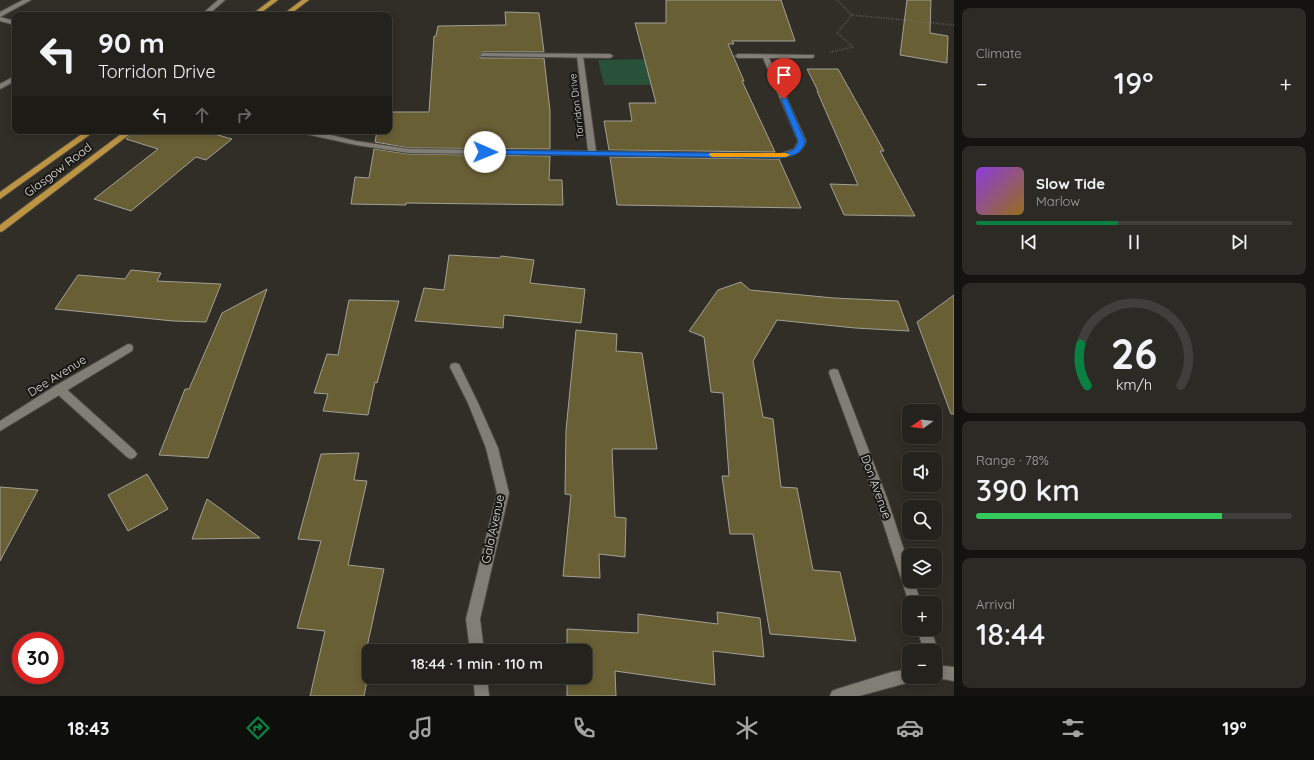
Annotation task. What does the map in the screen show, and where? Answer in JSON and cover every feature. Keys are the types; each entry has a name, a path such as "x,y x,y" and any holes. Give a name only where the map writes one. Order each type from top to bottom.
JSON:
{"main road":[{"path":"258,12 275,0"},
{"path":"290,12 306,0"},
{"name":"Glasgow Road","path":"0,196 87,134"},
{"name":"Glasgow Road","path":"0,229 126,134"}],"street":[{"path":"0,15 28,0"},
{"path":"208,12 222,0"},
{"path":"0,19 12,22"},
{"path":"483,55 610,56"},
{"name":"Torridon Drive","path":"580,56 592,153"},
{"path":"738,56 812,56"},
{"name":"Torridon Drive","path":"317,134 356,143 409,151 780,156 793,154 800,147 802,141 765,56"},
{"path":"0,87 12,80"},
{"name":"Dee Avenue","path":"0,427 59,389 128,348"},
{"name":"Gala Avenue","path":"455,367 473,403 492,448 503,493 473,619 475,644"},
{"name":"Don Avenue","path":"834,373 881,498 913,596"},
{"path":"59,389 131,454"},
{"path":"942,671 954,674"},
{"path":"837,696 902,677"},
{"path":"481,684 482,696"}],"path":[{"path":"837,0 852,14 954,25"},
{"path":"812,56 853,47 836,33 852,14"}],"green space":[{"path":"652,59 661,85 604,85 598,60"}],"building":[{"path":"666,0 781,0 795,41 732,41 734,44 728,44 744,81 742,81 775,152 609,150 604,121 632,121 629,103 656,103 635,23 666,23"},
{"path":"907,0 931,0 930,33 948,36 947,63 900,55"},
{"path":"505,12 539,13 544,52 483,52 479,55 481,58 544,58 550,111 550,149 409,148 375,142 376,134 392,134 392,112 429,112 434,36 436,36 438,26 506,25"},
{"path":"807,69 838,69 884,151 880,151 915,216 844,215 830,184 858,185 818,91"},
{"path":"132,134 214,134 232,139 206,160 196,157 131,211 94,199 158,149 126,139"},
{"path":"374,149 409,154 550,156 549,180 562,180 563,205 406,203 406,205 351,204 355,177 369,178"},
{"path":"610,157 779,159 801,208 617,205"},
{"path":"449,255 500,258 501,256 534,260 530,283 585,289 581,323 504,315 503,328 415,321 424,288 444,290"},
{"path":"131,270 161,273 157,281 221,284 206,322 173,321 55,309 78,275 125,279"},
{"path":"741,282 750,290 834,298 898,301 909,331 855,328 777,320 753,361 763,417 773,419 781,487 797,488 813,570 840,572 856,641 770,634 753,534 730,534 722,476 729,476 723,393 711,392 704,337 689,331 718,290"},
{"path":"267,289 208,458 159,455 185,389 189,389 222,313"},
{"path":"954,295 954,414 951,414 917,322"},
{"path":"349,300 399,301 377,383 375,382 368,415 323,411 328,394 314,393 327,354 338,355"},
{"path":"576,330 617,334 616,351 642,353 657,449 612,449 615,517 626,518 625,557 599,554 600,578 563,576 571,495 565,494 566,430"},
{"path":"359,453 354,480 367,481 348,565 384,569 368,644 362,644 362,684 366,684 364,696 310,696 325,631 297,628 321,541 298,539 321,454"},
{"path":"147,474 168,509 128,531 108,495"},
{"path":"0,487 38,490 0,561"},
{"path":"207,499 221,509 260,538 192,539"},
{"path":"717,612 760,618 764,657 713,651 715,685 615,671 616,696 567,696 567,684 592,684 592,644 567,644 567,629 638,633 638,614 718,624"}],"slow traffic":[{"path":"712,155 786,155"}],"route":[{"path":"485,152 780,156 793,154 800,147 802,141 784,99"}]}
